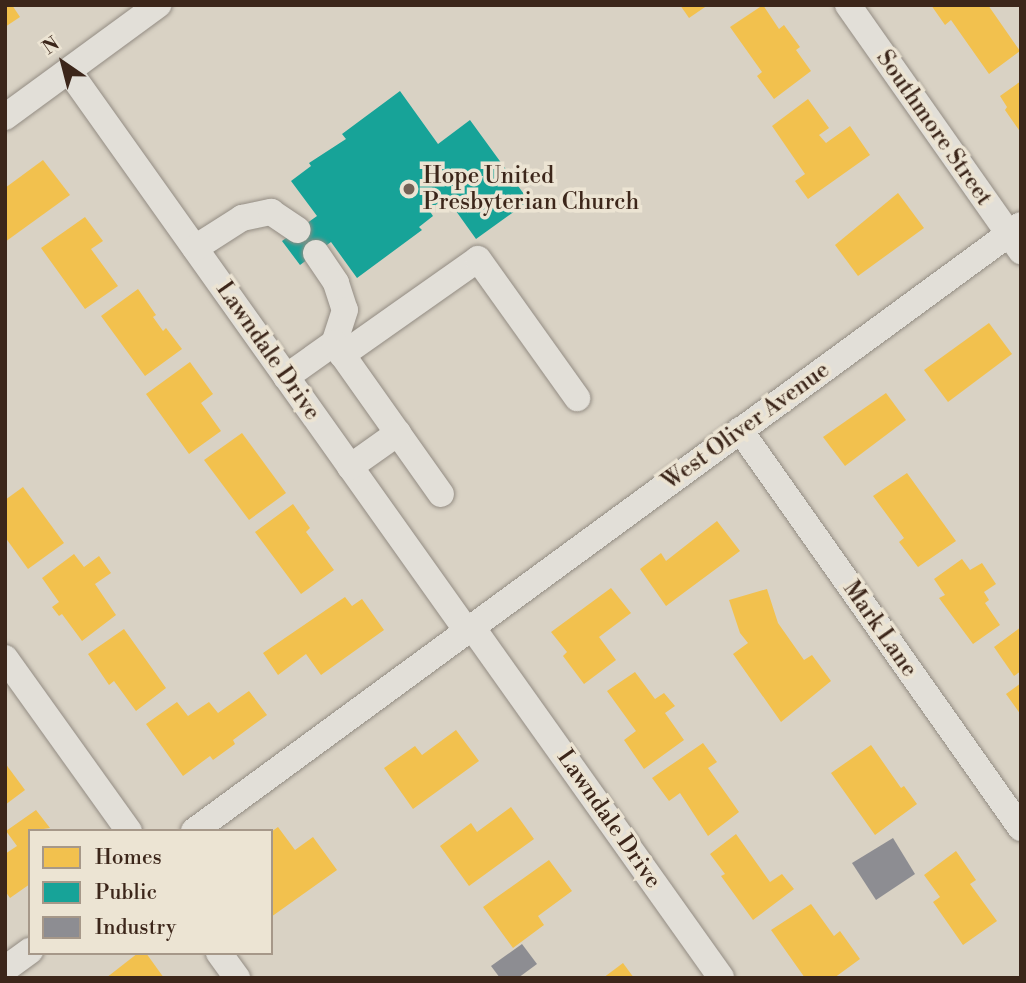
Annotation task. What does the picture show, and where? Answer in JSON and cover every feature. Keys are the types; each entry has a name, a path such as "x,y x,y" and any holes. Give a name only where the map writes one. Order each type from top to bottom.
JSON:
{"street":[{"path":"5,117 158,5"},
{"name":"Southmore Street","path":"848,5 1017,237"},
{"name":"Lawndale Drive","path":"69,71 350,467 721,978"},
{"path":"195,248 242,218 271,212 298,230"},
{"name":"West Oliver Avenue","path":"197,829 740,430 1017,237"},
{"path":"316,253 335,283 345,310 338,349 441,494"},
{"path":"286,377 338,349 478,260 577,398"},
{"name":"Mark Lane","path":"740,430 1021,828"},
{"path":"350,467 398,433"},
{"path":"5,658 128,829"},
{"path":"5,969 28,952"},
{"path":"220,955 237,978"}],"building: Homes":[{"path":"5,5 12,5 20,17 5,27"},
{"path":"680,5 708,5 689,18"},
{"path":"763,5 779,29 784,25 800,47 796,50 811,71 774,99 757,76 762,72 730,27"},
{"path":"931,5 988,5 1020,51 989,74 951,20 945,25"},
{"path":"1021,81 1021,133 1005,110 1007,107 1000,96"},
{"path":"808,99 829,128 819,135 826,143 850,126 870,155 808,199 795,181 805,174 772,126"},
{"path":"43,160 70,195 5,242 5,188"},
{"path":"898,193 924,228 858,276 835,245"},
{"path":"85,217 103,241 91,249 118,286 85,309 41,248"},
{"path":"138,289 156,315 153,317 163,331 166,328 182,349 145,376 101,316"},
{"path":"989,323 1012,354 948,402 924,370"},
{"path":"190,362 213,394 201,403 221,431 189,454 146,394"},
{"path":"886,393 906,420 845,466 823,437"},
{"path":"242,433 286,493 249,520 204,460"},
{"path":"907,473 956,541 918,567 899,542 904,538 873,496"},
{"path":"23,487 64,543 28,569 5,537 5,500"},
{"path":"293,504 310,528 306,532 334,570 301,594 255,532"},
{"path":"717,521 740,551 666,606 640,569 661,553 666,561"},
{"path":"74,554 84,567 99,556 111,573 95,584 116,615 82,641 62,614 59,616 52,607 59,602 42,578"},
{"path":"962,559 970,570 982,563 996,584 984,592 989,600 985,603 1000,625 973,644 939,598 945,595 934,579"},
{"path":"611,588 631,613 599,637 616,660 584,684 563,656 567,652 551,632"},
{"path":"767,589 778,623 804,660 812,655 831,681 781,722 733,654 748,643 740,633 729,600"},
{"path":"345,597 352,606 362,599 384,630 321,675 306,654 278,675 263,653"},
{"path":"1021,627 1021,671 1014,676 994,647"},
{"path":"124,629 166,688 136,711 114,681 109,685 88,654"},
{"path":"635,672 655,699 664,693 675,706 665,713 684,740 644,769 624,740 636,731 607,691"},
{"path":"1021,683 1021,715 1006,694"},
{"path":"249,691 267,715 233,740 235,744 213,760 210,756 183,776 146,724 177,702 188,716 209,702 218,713"},
{"path":"456,730 479,761 413,809 384,768 415,746 422,755"},
{"path":"703,743 717,762 708,768 739,812 708,836 680,793 669,801 652,778"},
{"path":"871,745 901,788 904,786 917,804 875,835 831,773"},
{"path":"5,763 25,790 5,805"},
{"path":"511,807 534,839 469,886 440,846 471,823 477,832"},
{"path":"36,810 50,828 28,829 28,885 10,898 5,891 5,854 17,846 6,831"},
{"path":"278,827 295,850 313,837 337,870 273,916 273,831"},
{"path":"736,834 770,882 782,874 794,889 753,920 721,876 725,874 710,854"},
{"path":"956,851 976,880 970,884 997,921 963,945 933,902 940,897 924,875"},
{"path":"549,860 572,891 538,916 544,925 513,948 483,907"},
{"path":"811,904 834,936 840,931 860,959 834,978 805,978 771,930"},
{"path":"135,955 147,955 164,978 106,978"},
{"path":"623,963 634,978 603,978"}],"building: Public":[{"name":"Hope United Presbyterian Church","path":"400,91 438,144 470,120 529,201 476,239 446,197 429,210 433,216 419,227 422,230 357,278 331,242 300,265 282,241 317,216 291,181 311,166 309,163 346,139 342,134"}],"building: Industry":[{"path":"893,838 915,874 876,900 852,863"},
{"path":"522,944 537,964 518,978 500,978 491,966"}],"place":[{"name":"Hope United Presbyterian Church","path":"409,189"}]}
